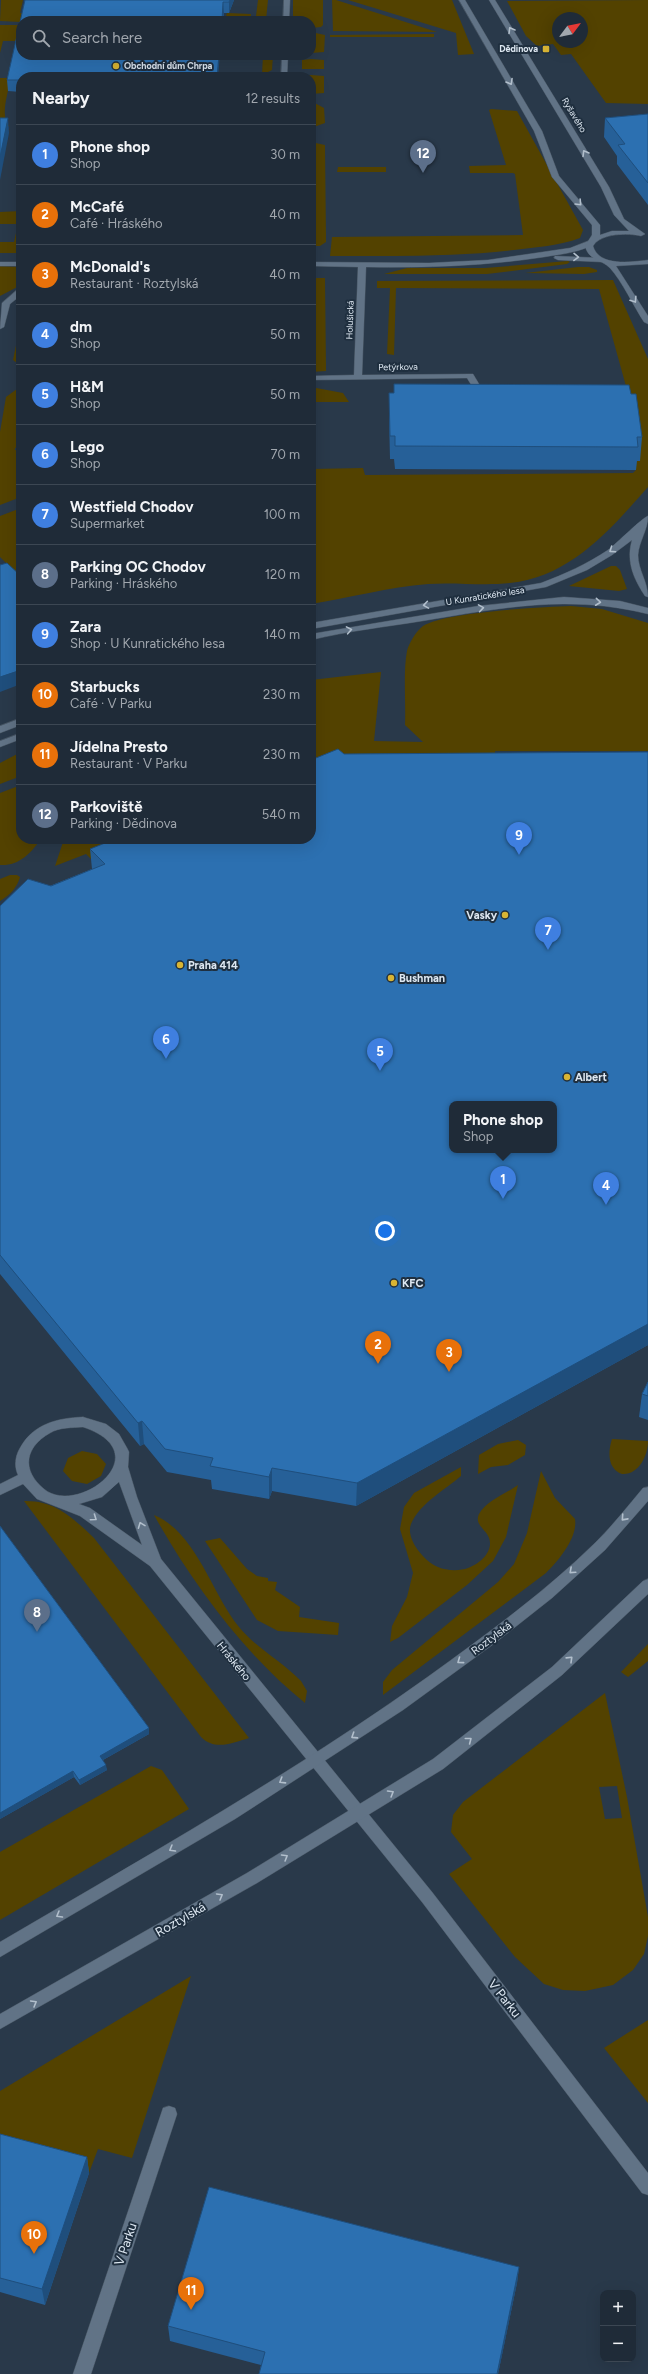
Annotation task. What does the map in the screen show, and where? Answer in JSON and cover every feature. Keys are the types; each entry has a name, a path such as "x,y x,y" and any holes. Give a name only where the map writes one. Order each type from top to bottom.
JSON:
{"street":[{"path":"286,16 287,0"},
{"path":"462,0 538,131 556,177 594,220 598,230 589,249 613,267 648,322"},
{"name":"Ryšavého","path":"492,0 605,187 611,204 625,225 646,236"},
{"path":"284,72 285,60"},
{"name":"Ryšavého","path":"592,241 601,235 617,232 646,236"},
{"path":"523,259 574,249 592,241"},
{"path":"316,264 444,265 566,257 603,260 628,265 648,262"},
{"path":"0,264 16,264"},
{"name":"Holušická","path":"358,377 362,264"},
{"path":"0,327 3,303 16,294"},
{"name":"Petýrkova","path":"316,378 470,376 478,390"},
{"path":"645,522 635,542 633,563 638,577 648,594"},
{"name":"U Kunratického lesa","path":"316,625 543,585 560,579 596,561 628,539 645,522"},
{"name":"U Kunratického lesa","path":"316,636 486,607 533,602 593,601 621,604 648,611"},
{"path":"0,730 16,723"},
{"path":"0,744 16,738"},
{"name":"Hráského","path":"155,1562 121,1467 122,1452 114,1438 101,1428 83,1422 64,1423 46,1429 32,1440 23,1454 22,1470 29,1484 42,1495 60,1500 86,1512 155,1562 315,1760"},
{"name":"Hráského","path":"60,1500 80,1500 99,1493 113,1482 121,1467"},
{"path":"0,1490 25,1477"},
{"name":"Roztylská","path":"0,1950 230,1815 402,1705 502,1630 601,1545 648,1492"},
{"name":"Roztylská","path":"0,2022 252,1878 438,1764 558,1671 648,1585"},
{"path":"315,1760 357,1814"},
{"name":"V Parku","path":"357,1814 431,1903 648,2187"},
{"name":"V Parku","path":"82,2374 169,2114"}],"shaded area":[{"path":"1,0 23,0 20,13 36,13 31,16 16,16 16,22 0,21"},
{"path":"258,0 268,0 266,16 256,16"},
{"path":"293,0 323,0 323,25 321,27 316,28 316,16 293,16"},
{"path":"332,0 336,0 437,32 333,31"},
{"path":"348,0 452,0 474,54 458,55 456,33"},
{"path":"648,0 648,104 606,103 571,54 561,55 556,48 588,48 588,12 552,12 552,44 537,46 526,36 507,1"},
{"path":"227,13 251,14 251,16 226,16"},
{"path":"0,25 16,25 16,41 3,41 0,53"},
{"path":"316,33 325,35 324,52 316,53"},
{"path":"434,34 434,37 330,37 330,35"},
{"path":"263,60 273,60 272,70 262,72"},
{"path":"302,60 324,60 324,69 302,69"},
{"path":"316,75 324,76 324,93 316,94"},
{"path":"0,78 11,78 5,110 6,121 9,126 4,128 10,130 0,129"},
{"path":"316,104 324,108 325,123 316,126"},
{"path":"489,110 517,111 583,230 580,238 547,246 468,254 422,256 330,256 332,237 523,235 515,174 470,173 469,166 506,165"},
{"path":"316,143 325,145 326,242 320,246 316,246"},
{"path":"338,167 386,167 386,172 337,172"},
{"path":"16,211 16,224 0,224 0,212"},
{"path":"16,233 16,253 0,253 0,242 14,242"},
{"path":"570,262 567,264 487,274 384,274 407,268 485,268"},
{"path":"0,266 16,267 16,288 0,296"},
{"path":"589,267 597,270 597,272 584,274 525,273"},
{"path":"316,278 325,278 326,371 316,372"},
{"path":"613,280 648,359 648,487 619,519 587,549 552,572 532,579 500,584 413,585 316,603 316,469 363,468 365,475 633,473 636,470 629,397 599,289 396,288 394,355 387,354 390,288 377,288 377,281"},
{"path":"16,345 16,362 13,360"},
{"path":"316,388 343,393 349,402 316,402"},
{"path":"16,390 16,499 0,505 0,432 6,397"},
{"path":"16,510 16,573 0,557 0,516"},
{"path":"611,566 616,566 620,570 627,589 619,591 569,586"},
{"path":"571,606 602,609 648,623 648,751 495,751 496,765 316,782 316,679 381,672 374,741 423,742 405,725 406,659 409,644 413,637 420,628 434,621 471,614 517,609"},
{"path":"16,755 16,778 0,784 0,763"},
{"path":"16,787 16,844 37,844 24,858 7,865 0,865 0,793"},
{"path":"62,844 159,844 100,868 86,854 55,866"},
{"path":"10,875 17,875 20,877 19,881 13,891 0,901 0,879"},
{"path":"612,1439 648,1441 644,1458 638,1468 628,1473 622,1474 617,1472 611,1464 609,1454"},
{"path":"518,1440 526,1445 525,1455 508,1465 491,1467 478,1474 479,1455 498,1444"},
{"path":"82,1451 97,1454 106,1464 101,1476 87,1484 72,1481 63,1471 68,1458"},
{"path":"461,1467 461,1476 433,1497 415,1516 410,1530 413,1543 427,1560 438,1567 461,1570 473,1566 485,1556 490,1548 488,1535 478,1521 479,1514 486,1505 518,1485 506,1537 493,1561 467,1585 398,1638 390,1642 392,1626 407,1597 413,1573 400,1529 404,1507 414,1493"},
{"path":"541,1471 555,1498 575,1519 573,1534 566,1549 546,1573 383,1695 383,1682 392,1670 498,1582 514,1564 527,1533"},
{"path":"24,1501 35,1501 54,1507 71,1517 94,1538 249,1738 230,1744 218,1745 212,1744 201,1737"},
{"path":"154,1515 169,1524 181,1535 192,1549 229,1613 246,1635 301,1681 307,1691 305,1703 261,1663 240,1640 202,1591 169,1541"},
{"path":"220,1538 247,1569 257,1576 268,1578 268,1581 277,1582 275,1590 300,1607 299,1617 339,1623 338,1635 278,1631 257,1620 205,1541"},
{"path":"648,1644 648,1661 628,1677 621,1672"},
{"path":"605,1693 627,1797 648,1917 648,1936 644,1954 633,1970 613,1985 585,1991 563,1990 544,1984 515,1957 449,1874 472,1859 451,1832 453,1815 463,1802","holes":["617,1786 622,1818 605,1819 599,1787"]},
{"path":"151,1766 162,1770 189,1809 0,1920 0,1852"},
{"path":"191,1976 132,2158 98,2149 89,2173 0,2149 0,2091"},
{"path":"648,2020 648,2103 604,2048"}],"building":[{"path":"25,0 230,0 229,2 223,2 222,16 21,16"},
{"path":"16,40 16,60 219,60 217,72 16,72 16,80 7,80"},
{"path":"648,114 648,183 618,145 625,144 605,118"},
{"path":"0,118 8,118 0,157"},
{"path":"394,384 629,385 631,394 636,394 642,437 637,437 638,447 395,446 395,436 390,436 389,393 394,393"},
{"path":"7,563 16,571 16,672 0,677 0,565"},
{"path":"338,749 344,754 648,752 648,1324 357,1483 272,1468 269,1477 210,1466 213,1458 165,1449 142,1421 138,1423 0,1255 0,906 28,879 51,886 105,864 90,849 102,844 316,844 316,758"},
{"path":"648,1382 648,1396 642,1394"},
{"path":"0,1526 149,1728 100,1756 106,1765 79,1780 73,1771 0,1813"},
{"path":"0,2134 87,2157 42,2289 0,2278"},
{"path":"209,2187 519,2267 497,2374 259,2374 265,2352 168,2326"}],"place":[{"name":"Dědinova","path":"546,49"},
{"name":"Obchodní dům Chrpa","path":"116,66"},
{"name":"Parkoviště","path":"423,173"},
{"name":"Zara","path":"519,855"},
{"name":"Vasky","path":"505,915"},
{"name":"Westfield Chodov","path":"548,950"},
{"name":"Praha 414","path":"180,965"},
{"name":"Bushman","path":"391,978"},
{"name":"Lego","path":"166,1059"},
{"name":"H&M","path":"380,1071"},
{"name":"Albert","path":"567,1077"},
{"name":"Phone shop","path":"503,1199"},
{"name":"dm","path":"606,1205"},
{"name":"KFC","path":"394,1283"},
{"name":"McCafé","path":"378,1364"},
{"name":"McDonald's","path":"449,1372"},
{"name":"Parking OC Chodov","path":"37,1632"},
{"name":"Starbucks","path":"34,2254"},
{"name":"Jídelna Presto","path":"191,2310"}]}
